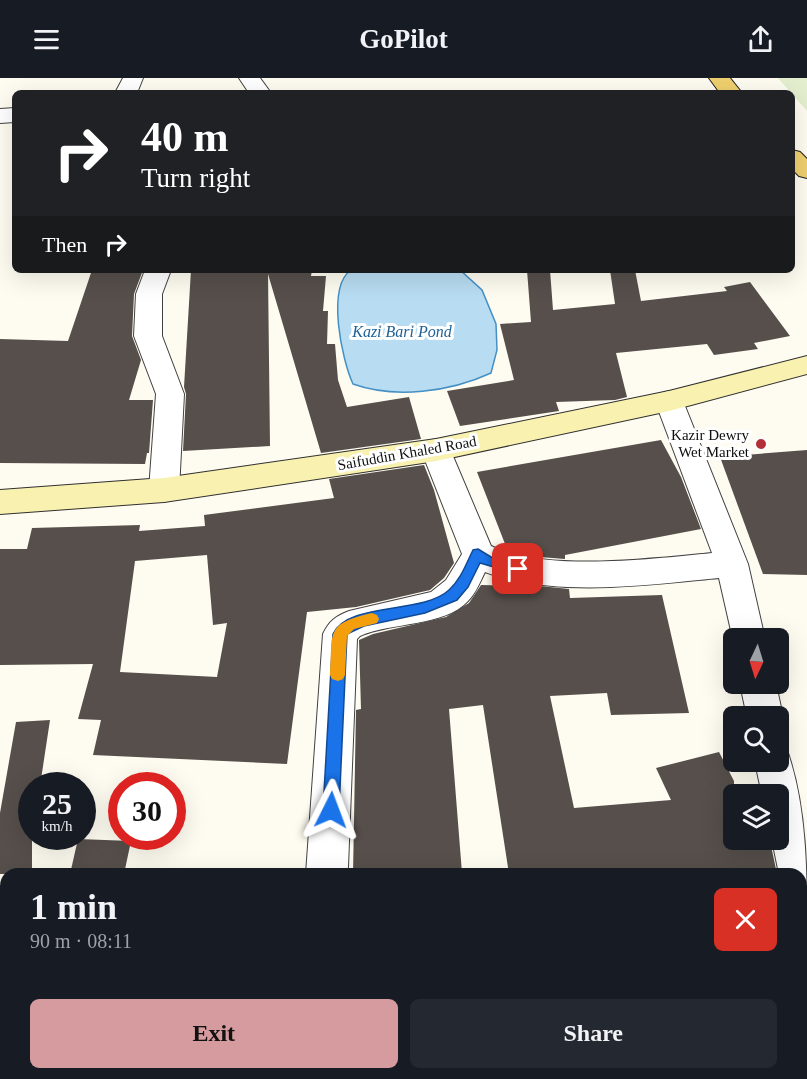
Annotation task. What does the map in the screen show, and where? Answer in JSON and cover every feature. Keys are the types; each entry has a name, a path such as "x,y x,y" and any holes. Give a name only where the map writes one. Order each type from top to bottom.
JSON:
{"main road":[{"path":"719,78 729,90"},
{"path":"795,160 807,171"},
{"path":"795,183 807,193"},
{"name":"Saifuddin Khaled Road","path":"0,502 164,490 436,450 669,400 807,365"}],"street":[{"path":"157,273 149,294 148,336 170,394 164,490"},
{"path":"669,400 732,564 746,628"},
{"path":"436,450 478,554 487,561 503,567 532,571 650,572 732,564"},
{"path":"328,868 340,634 349,624 425,608 452,596 463,584 478,554"},
{"path":"776,772 798,868"}],"green space":[{"path":"778,78 807,78 807,111 795,97 795,90 789,90"}],"water":[{"name":"Kazi Bari Pond","path":"348,273 463,273 482,290 496,324 497,350 491,373 458,385 422,391 387,391 353,384 338,324 339,292 343,279"}],"building":[{"path":"91,273 142,273 134,294 132,336 141,360 129,400 153,400 149,453 147,453 145,464 0,463 0,339 68,341"},
{"path":"191,273 312,273 311,276 326,276 323,311 328,311 327,344 335,344 338,380 347,407 409,397 421,439 321,453 268,274 270,446 183,451 186,394 184,387"},
{"path":"527,273 550,273 553,310 615,304 610,273 636,273 641,301 727,291 724,287 750,282 790,336 754,343 758,349 714,355 707,344 616,353 627,397 615,400 556,402 559,411 460,426 447,391 514,380 500,324 531,322"},
{"path":"661,440 681,477 701,529 565,555 565,559 540,557 507,549 477,472"},
{"path":"807,450 807,575 763,574 720,457"},
{"path":"424,465 434,490 454,563 444,578 430,590 356,607 307,612 287,764 93,755 101,720 78,719 93,664 0,665 0,549 27,549 32,528 140,525 139,531 205,526 204,515 334,498 329,479","holes":["207,555 213,625 227,623 217,677 120,672 135,561"]},
{"path":"520,584 569,589 570,598 662,595 689,713 611,715 607,693 550,696 574,808 671,800 656,768 719,752 723,760 723,772 729,772 734,781 734,784 723,784 723,850 772,850 776,868 508,868 483,705 449,709 462,868 353,868 356,710 361,709 359,640 373,634 446,617 469,603 481,585 520,586"},
{"path":"50,720 42,772 18,772 18,850 32,850 32,868 0,868 0,813 16,722"},
{"path":"96,840 108,840 108,850 129,850 125,868 71,868 75,850 96,850"}],"slow traffic":[{"path":"338,675 340,634 349,624 372,619"}],"place":[{"name":"Kazir Dewry Wet Market","path":"761,444"}],"route":[{"path":"331,810 340,634 344,628 349,624 364,620 425,608 452,596 463,584 478,554 487,561 503,567 518,569"}]}
